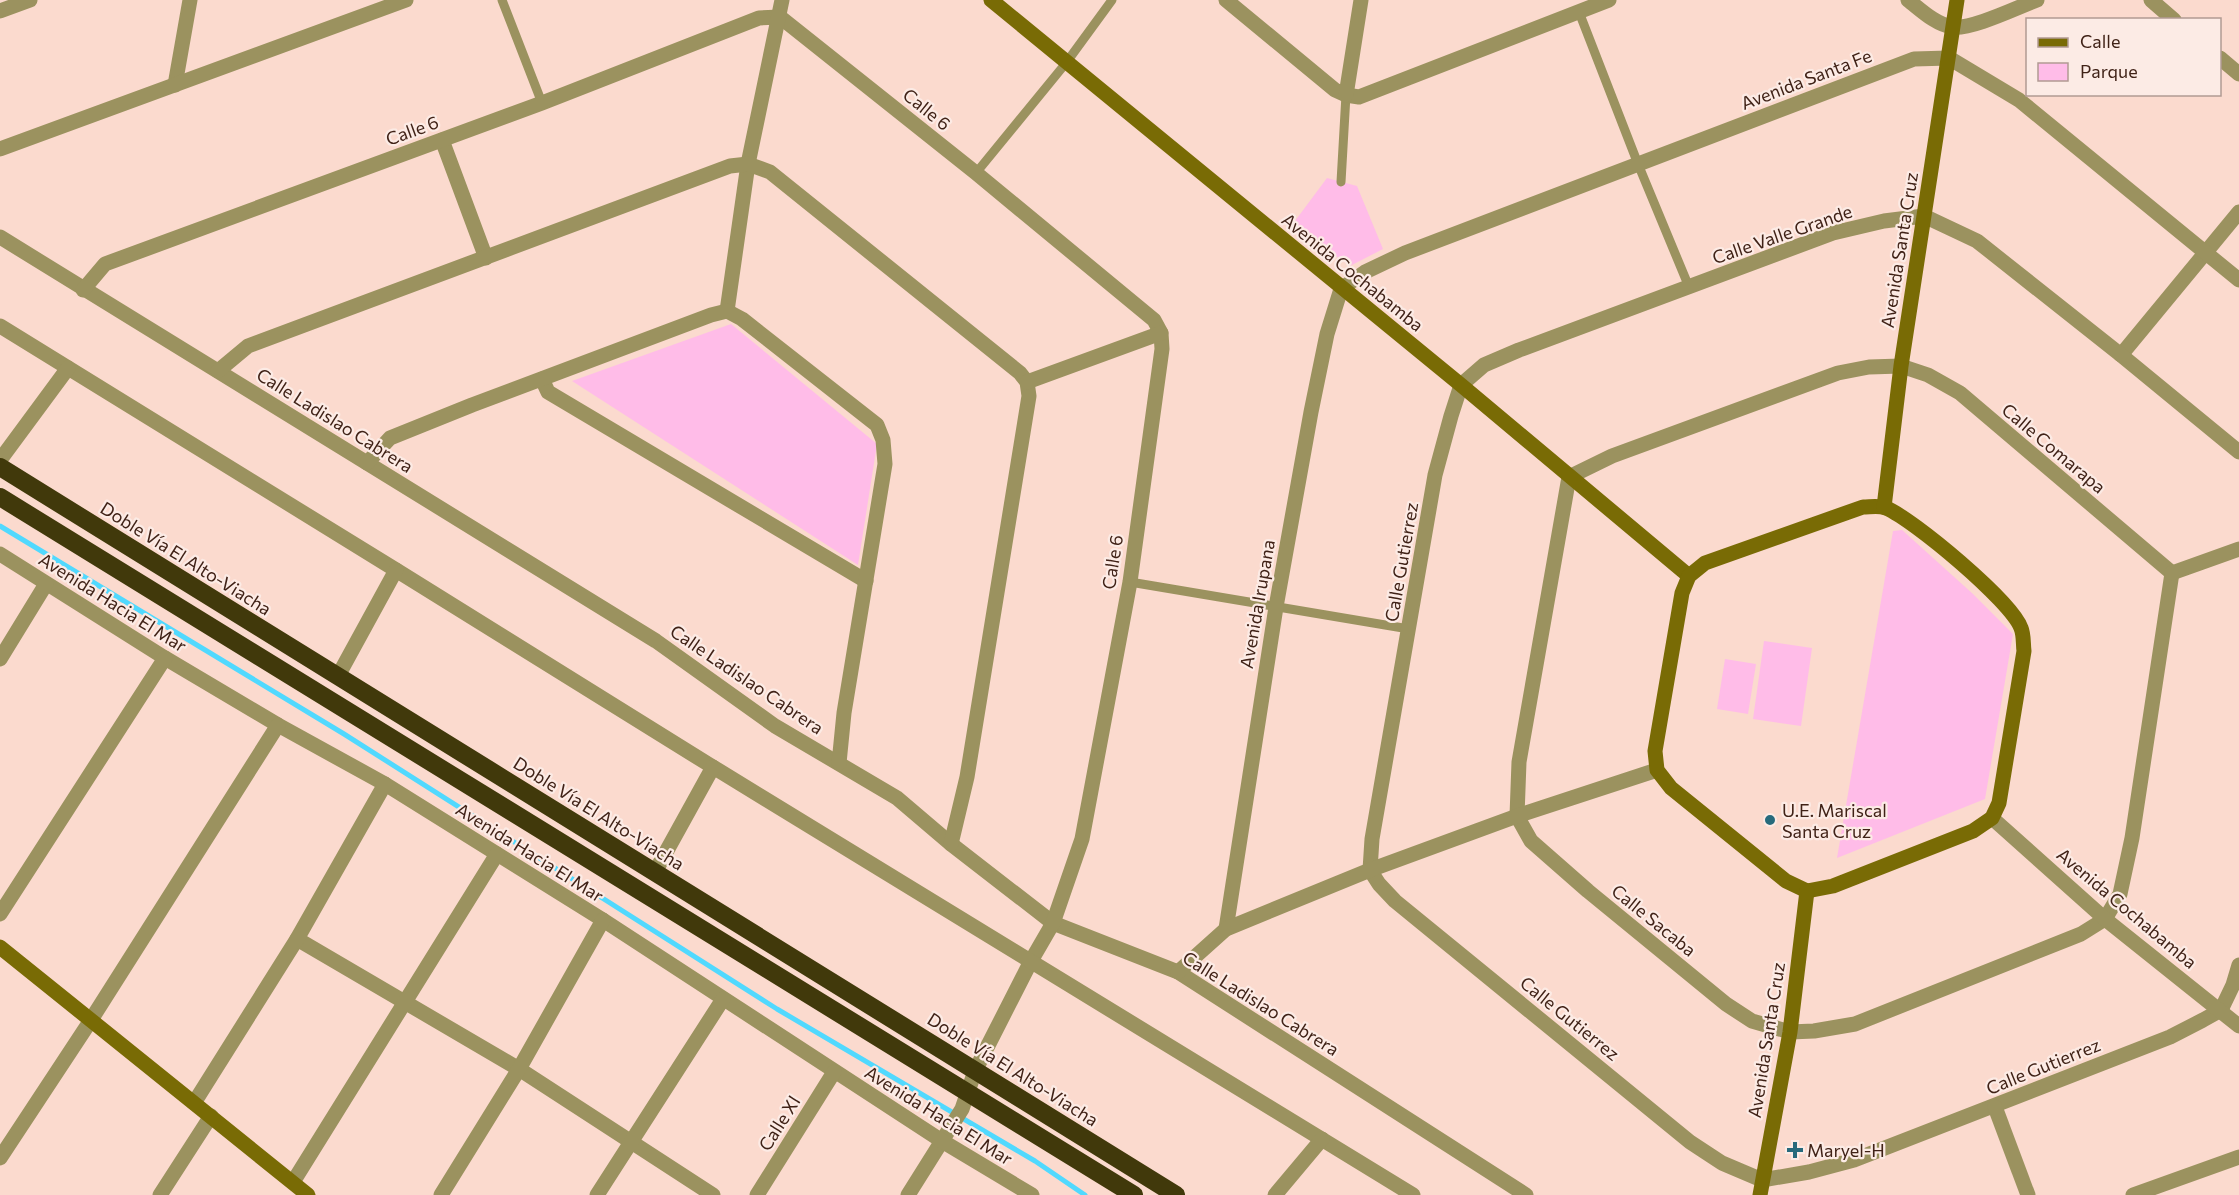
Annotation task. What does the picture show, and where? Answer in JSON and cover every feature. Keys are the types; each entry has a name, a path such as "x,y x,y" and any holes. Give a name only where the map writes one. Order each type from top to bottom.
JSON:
{"highway":[{"name":"Doble Vía El Alto-Viacha","path":"0,467 1176,1195"},
{"path":"0,497 965,1101 1134,1195"}],"street":[{"path":"0,11 30,0"},
{"path":"175,85 190,0"},
{"path":"0,149 406,0"},
{"path":"727,311 748,164 782,0"},
{"name":"Avenida Cochabamba","path":"991,0 1461,385 1689,576"},
{"path":"1226,0 1335,90 1359,97 1609,0"},
{"path":"1346,95 1361,0"},
{"path":"1908,0 1930,18 1952,27 1981,22 2037,0"},
{"name":"Avenida Santa Cruz","path":"1884,507 1901,366 1957,0"},
{"path":"2151,0 2172,18"},
{"name":"Calle 6","path":"83,290 105,264 542,103 759,18 780,17 976,173 1154,320 1161,333 1162,349 1130,582 1082,839 1053,924 1031,961 975,1071 965,1101 908,1195"},
{"path":"1949,58 2019,100 2239,280"},
{"name":"Avenida Santa Fe","path":"1341,289 1365,272 1405,253 1914,59 1949,58"},
{"path":"2221,59 2239,74"},
{"path":"442,140 486,258"},
{"path":"218,371 248,345 730,166 748,164 770,172 1020,373 1027,382 1029,396 972,743 951,844"},
{"path":"2121,355 2239,212"},
{"path":"1924,216 1977,241 2239,452"},
{"name":"Calle Valle Grande","path":"1461,385 1484,365 1510,354 1833,233 1884,220 1924,216"},
{"name":"Calle Ladislao Cabrera","path":"0,237 656,641 766,720 897,798 951,844 1053,924 1178,972 1526,1195"},
{"name":"Avenida Irupana","path":"1226,928 1276,606 1311,412 1327,334 1341,289"},
{"path":"367,463 390,438 471,405 711,315 727,311 742,319 877,426 883,440 885,464 844,713 839,763"},
{"path":"0,326 712,767 1413,1195"},
{"path":"1027,382 1161,333"},
{"name":"Calle Comarapa","path":"1569,477 1612,456 1839,373 1869,367 1901,366 1928,375 1960,393 2172,573"},
{"path":"0,460 68,368"},
{"path":"542,380 548,392 866,581"},
{"name":"Calle Gutierrez","path":"1461,385 1435,475 1372,839 1370,870 1395,901 1690,1142 1761,1188 1854,1160 1995,1107 2170,1037 2221,1010"},
{"path":"1517,816 1519,762 1569,477"},
{"path":"1863,507 1884,507 1902,516 1980,580 2007,607 2022,629 2024,651 1999,802 1992,818 1973,831 1833,886 1807,891 1786,881 1671,788 1657,770 1655,751 1682,593 1689,576 1705,562 1863,507"},
{"path":"2105,919 2120,894 2132,838 2172,573 2239,549"},
{"name":"Avenida Hacia El Mar","path":"0,554 165,658 278,725 385,784 603,920 942,1141 1032,1195"},
{"path":"338,676 396,570"},
{"path":"0,659 46,584"},
{"path":"0,914 165,658"},
{"path":"0,1158 91,1020 278,725"},
{"path":"655,872 712,767"},
{"path":"1178,972 1226,928 1370,870 1517,816 1657,770"},
{"path":"194,1103 297,939 385,784"},
{"name":"Calle Sacaba","path":"1517,816 1531,841 1588,891 1726,1004 1752,1021 1790,1032 1814,1031 1855,1024 2081,934 2105,919"},
{"name":"Avenida Cochabamba","path":"1992,818 2105,919 2239,1026"},
{"path":"293,1182 497,854"},
{"name":"Avenida Santa Cruz","path":"1761,1188 1790,1032 1807,891"},
{"path":"441,1195 519,1069 603,920"},
{"path":"297,939 519,1069 629,1143 712,1195"},
{"path":"0,947 308,1195"},
{"path":"2221,1010 2234,985 2239,965"},
{"path":"597,1195 723,999"},
{"name":"Calle XI","path":"757,1195 834,1072"},
{"path":"1995,1107 2028,1195"},
{"path":"160,1195 211,1116"},
{"path":"1275,1195 1322,1139"},
{"path":"2133,1195 2239,1157"}],"lane":[{"path":"502,0 542,103"},
{"path":"976,173 1066,63 1112,0"},
{"path":"1579,12 1689,287"},
{"path":"1341,182 1346,95"},
{"path":"1130,582 1409,629"}],"green space":[{"path":"1327,178 1357,186 1383,249 1350,266 1292,225"},
{"path":"731,324 877,444 858,565 572,381"},
{"path":"1902,530 1973,594 2013,634 1985,799 1837,858 1893,531"},
{"path":"1764,641 1812,648 1801,726 1753,719"},
{"path":"1725,659 1756,664 1748,714 1717,709"}],"waterway":[{"path":"0,526 344,734 777,1009 1035,1161 1085,1195"}],"place":[{"name":"U.E. Mariscal Santa Cruz","path":"1770,820"},
{"name":"Maryel-H","path":"1795,1150"}]}
